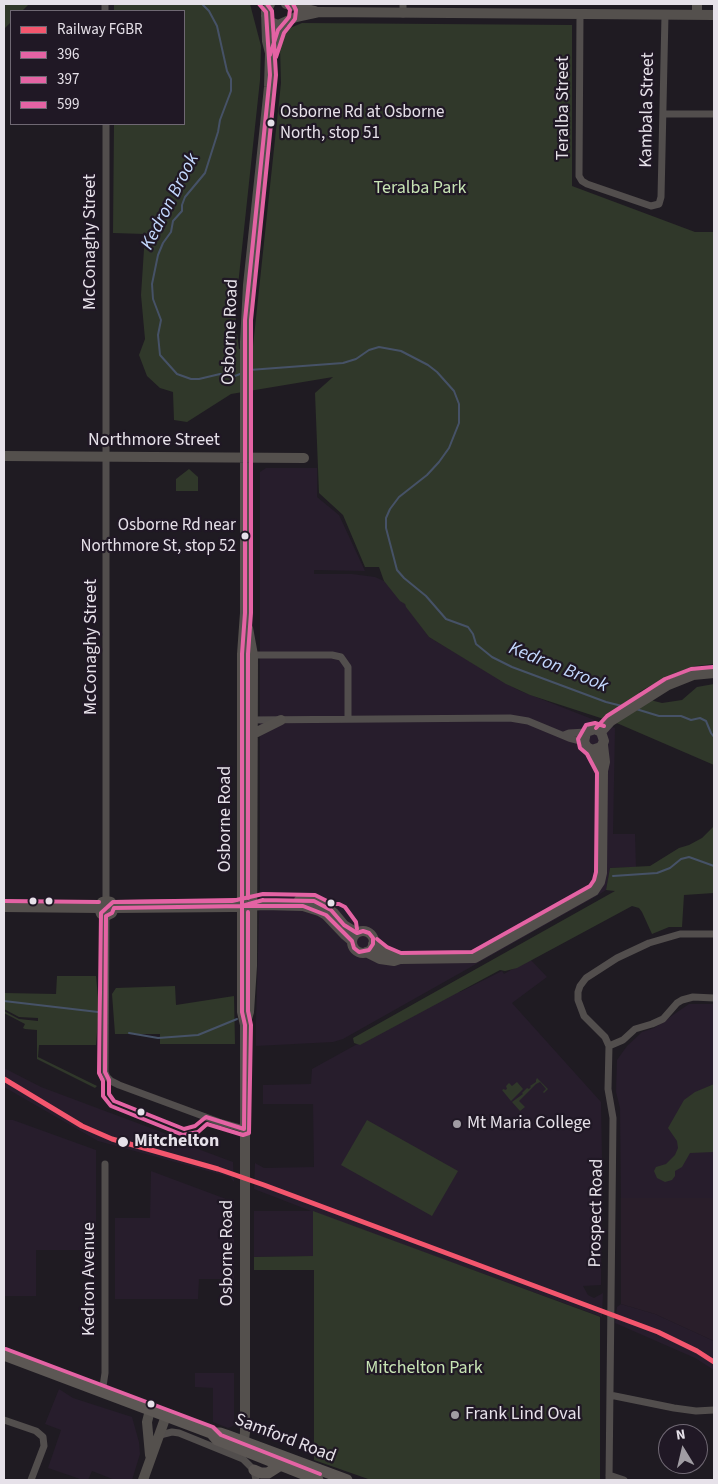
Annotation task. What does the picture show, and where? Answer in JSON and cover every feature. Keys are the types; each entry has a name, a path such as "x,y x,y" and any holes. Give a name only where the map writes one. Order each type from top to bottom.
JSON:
{"main road":[{"name":"Samford Road","path":"4,1355 211,1433 217,1440 243,1446 347,1480"},
{"name":"Samford Road","path":"243,1446 279,1466 318,1480"},
{"path":"260,1476 270,1473 279,1466"}],"street":[{"path":"286,4 319,12"},
{"path":"285,22 290,10 286,4"},
{"path":"697,4 697,15"},
{"path":"265,9 270,22 278,25 319,12 403,9 580,15 714,15"},
{"name":"Osborne Road","path":"249,905 247,720 242,654 245,613 244,394 247,296 269,87 270,53 267,41 265,9"},
{"name":"Teralba Street","path":"580,15 579,176 584,182 611,193 644,205 657,205"},
{"name":"Kambala Street","path":"657,205 662,197 665,15"},
{"name":"Osborne Road","path":"270,53 285,22"},
{"path":"663,114 714,114"},
{"name":"McConaghy Street","path":"106,125 105,1072 107,1077 119,1085 219,1122 244,1129"},
{"name":"Northmore Street","path":"4,456 304,458"},
{"name":"Osborne Road","path":"243,1446 245,1024 242,1012 249,905 252,734 247,720 252,655 245,613"},
{"path":"252,655 332,655 341,657 348,667 348,719"},
{"path":"601,732 612,721 653,694 685,677 714,673"},
{"path":"247,720 510,718 528,721 569,738 585,737 595,729 601,732 604,738 605,762 603,771 602,872 601,880 594,891 475,958 400,959 370,948 356,950 353,946 355,937 363,931 369,933 373,938 370,948"},
{"path":"252,734 281,720"},
{"path":"585,737 587,747 592,750 603,771"},
{"path":"592,750 599,749 603,744"},
{"path":"4,908 298,906 319,911 329,917 345,935 355,937"},
{"path":"714,934 686,933 667,937 624,955 586,978 578,992 580,1008 584,1016 605,1036 609,1046 623,1040 635,1029 652,1024 663,1018 682,1000 693,997 714,998"},
{"name":"Prospect Road","path":"609,1046 608,1089 613,1118 609,1478"},
{"name":"Kedron Avenue","path":"102,1393 105,1373 106,1164"},
{"path":"610,1395 674,1408 696,1411 714,1410"},
{"path":"150,1410 147,1422 150,1456"},
{"path":"142,1480 166,1416"},
{"path":"4,1420 38,1432 42,1436 44,1446 31,1480"},
{"name":"Samford Road","path":"160,1436 172,1432 179,1433 243,1458 260,1476"},
{"path":"609,1478 624,1480"}],"shaded area":[{"path":"266,468 317,468 317,497 339,515 365,571 314,570 314,574 352,574 375,577 384,581 405,604 429,637 518,690 615,728 613,834 635,834 636,867 610,868 606,890 343,1039 333,1042 256,1046 260,885 260,472"},
{"name":"Mt Maria College","path":"530,959 547,977 512,1003 601,1102 601,1285 583,1286 588,1295 594,1298 603,1293 602,1317 313,1212 313,1256 254,1257 254,1211 311,1211 254,1189 255,1163 264,1168 314,1167 313,1104 263,1104 263,1085 311,1084 312,1069 455,990 460,992 502,971 504,974"},
{"path":"689,1004 714,1004 714,1084 695,1093 696,1152 714,1152 714,1198 621,1198 620,1108 616,1092 617,1060 627,1046 642,1032 654,1028"},
{"path":"4,1068 41,1087 164,1133 190,1146 233,1162 234,1182 230,1177 98,1141 4,1087"},
{"path":"4,1120 13,1120 96,1150 96,1250 36,1250 36,1296 4,1296"},
{"path":"151,1171 234,1202 234,1279 199,1279 198,1299 115,1299 115,1218 150,1218"},
{"path":"621,1198 714,1198 714,1341 655,1314 621,1304"},
{"path":"621,1304 655,1314 714,1341 714,1370 695,1358 615,1323 617,1307"},
{"path":"195,1373 234,1373 234,1425 228,1428 213,1422 213,1388 195,1387"},
{"path":"59,1389 73,1398 132,1417 139,1442 140,1454 132,1480 115,1480 92,1471 88,1480 83,1480 48,1468 61,1430 45,1424"}],"green space":[{"path":"4,4 29,4 23,10 10,10 10,23 4,29"},
{"name":"Teralba Park","path":"114,4 250,4 261,46 260,80 236,304 239,349 253,346 281,83 280,48 281,41 290,28 302,23 572,25 572,186 695,232 714,232 714,664 695,666 675,673 639,692 654,701 662,703 682,700 697,687 714,684 714,765 619,724 530,695 506,684 429,637 405,604 400,601 384,581 379,567 365,567 343,515 319,493 315,393 333,377 231,394 187,422 174,420 173,392 160,388 147,376 139,355 145,339 141,295 145,234 113,233 114,125 185,125 185,10 114,10"},
{"path":"189,469 198,477 198,491 176,491 176,479"},
{"path":"714,826 714,893 684,895 682,927 669,927 652,934 642,912 639,908 632,906 517,968 505,971 500,970 360,1045 354,1043 353,1038 615,891 606,890 610,868 650,866 679,848 702,838"},
{"path":"57,976 96,976 99,1007 96,1045 39,1045 38,1057 97,1086 95,1088 37,1059 37,1030 23,1028 25,1024 4,1013 4,1011 19,1019 38,1021 38,1018 19,1017 4,1009 4,993 56,994"},
{"path":"175,986 176,1005 234,996 235,1044 160,1044 160,1034 115,1034 112,994 116,988"},
{"path":"537,1078 548,1089 544,1093 546,1089 540,1082 536,1084 519,1101 525,1107 520,1111 512,1102 523,1094 527,1088 529,1089 536,1082"},
{"path":"517,1082 523,1089 511,1101 502,1090 507,1089 506,1086 509,1083 512,1086"},
{"path":"714,1084 714,1152 690,1153 682,1167 675,1171 675,1176 672,1180 665,1182 657,1178 654,1171 656,1167 666,1164 675,1155 678,1148 677,1141 668,1128 684,1100 695,1092"},
{"path":"367,1120 458,1171 432,1216 341,1165"},
{"name":"Mitchelton Park","path":"313,1211 600,1317 600,1480 371,1480 314,1460 314,1270 254,1270 254,1257 313,1256"}],"waterway":[{"name":"Kedron Brook","path":"202,4 209,11 217,26 227,71 231,79 231,91 220,120 205,173 185,197 182,211 173,221 171,232 163,243 158,255 152,284 153,299 161,320 158,335 160,355 177,374 191,379 220,374 235,376 240,374"},
{"name":"Kedron Brook","path":"249,370 343,363 356,359 369,350 379,347 401,351 428,365 437,372 454,391 459,404 459,423 449,448 439,462 427,475 399,497 386,518 386,528 397,570 426,596 446,619 468,627 473,634 476,644 492,657 512,667 606,702 626,707"},
{"name":"Kedron Brook","path":"636,709 659,716 681,716 691,720 700,718 706,721 714,737"},
{"path":"613,876 657,873 670,868 681,859 689,857 714,866"},
{"path":"4,1001 98,1012"},
{"path":"129,1033 158,1038 198,1035 237,1019"}],"rail line":[{"name":"FGBR","path":"4,1079 82,1126 112,1139 218,1169 264,1185 658,1332 697,1351 714,1362"}],"transit line":[{"name":"396","path":"242,906 245,320 270,75 266,12 259,4"},
{"name":"397","path":"248,898 248,654 251,613 251,320 276,75 272,11 267,4"},
{"name":"396","path":"270,55 278,30 289,17 290,10 286,4"},
{"name":"397","path":"276,57 284,33 295,19 296,10 293,4"},
{"name":"599","path":"596,728 607,716 665,679 691,669 713,667"},
{"name":"599","path":"377,939 387,947 401,953 472,952 590,886 596,872 597,773 587,754 580,748 578,739 586,725 595,723 604,726"},
{"name":"599","path":"114,902 232,901 263,894 315,895 333,904 345,907 356,922 357,929"},
{"name":"397","path":"236,900 113,902 101,913 99,1073 103,1081 103,1096 111,1106 183,1135 198,1132 207,1124 243,1135 249,1133 251,1025 248,1011 248,912"},
{"name":"396","path":"263,900 314,901 331,910 344,925 357,933 363,931 369,933 373,938 373,944 369,950 359,952 354,948 352,941 326,915 303,906 242,906 263,900"},
{"name":"599","path":"4,901 99,902"},
{"name":"396","path":"242,906 242,1012 245,1025 244,1129 206,1117 195,1126 184,1129 114,1101 109,1094 109,1080 105,1072 106,916 112,913 114,908 242,906"},
{"name":"599","path":"6,1349 213,1427 221,1435 320,1474"}],"place":[{"name":"Osborne Rd at Osborne North, stop 51","path":"271,123"},
{"name":"Osborne Rd near Northmore St, stop 52","path":"245,536"},
{"name":"Mt Maria College","path":"457,1124"},
{"name":"Mitchelton","path":"123,1142"},
{"name":"Frank Lind Oval","path":"455,1415"}]}
